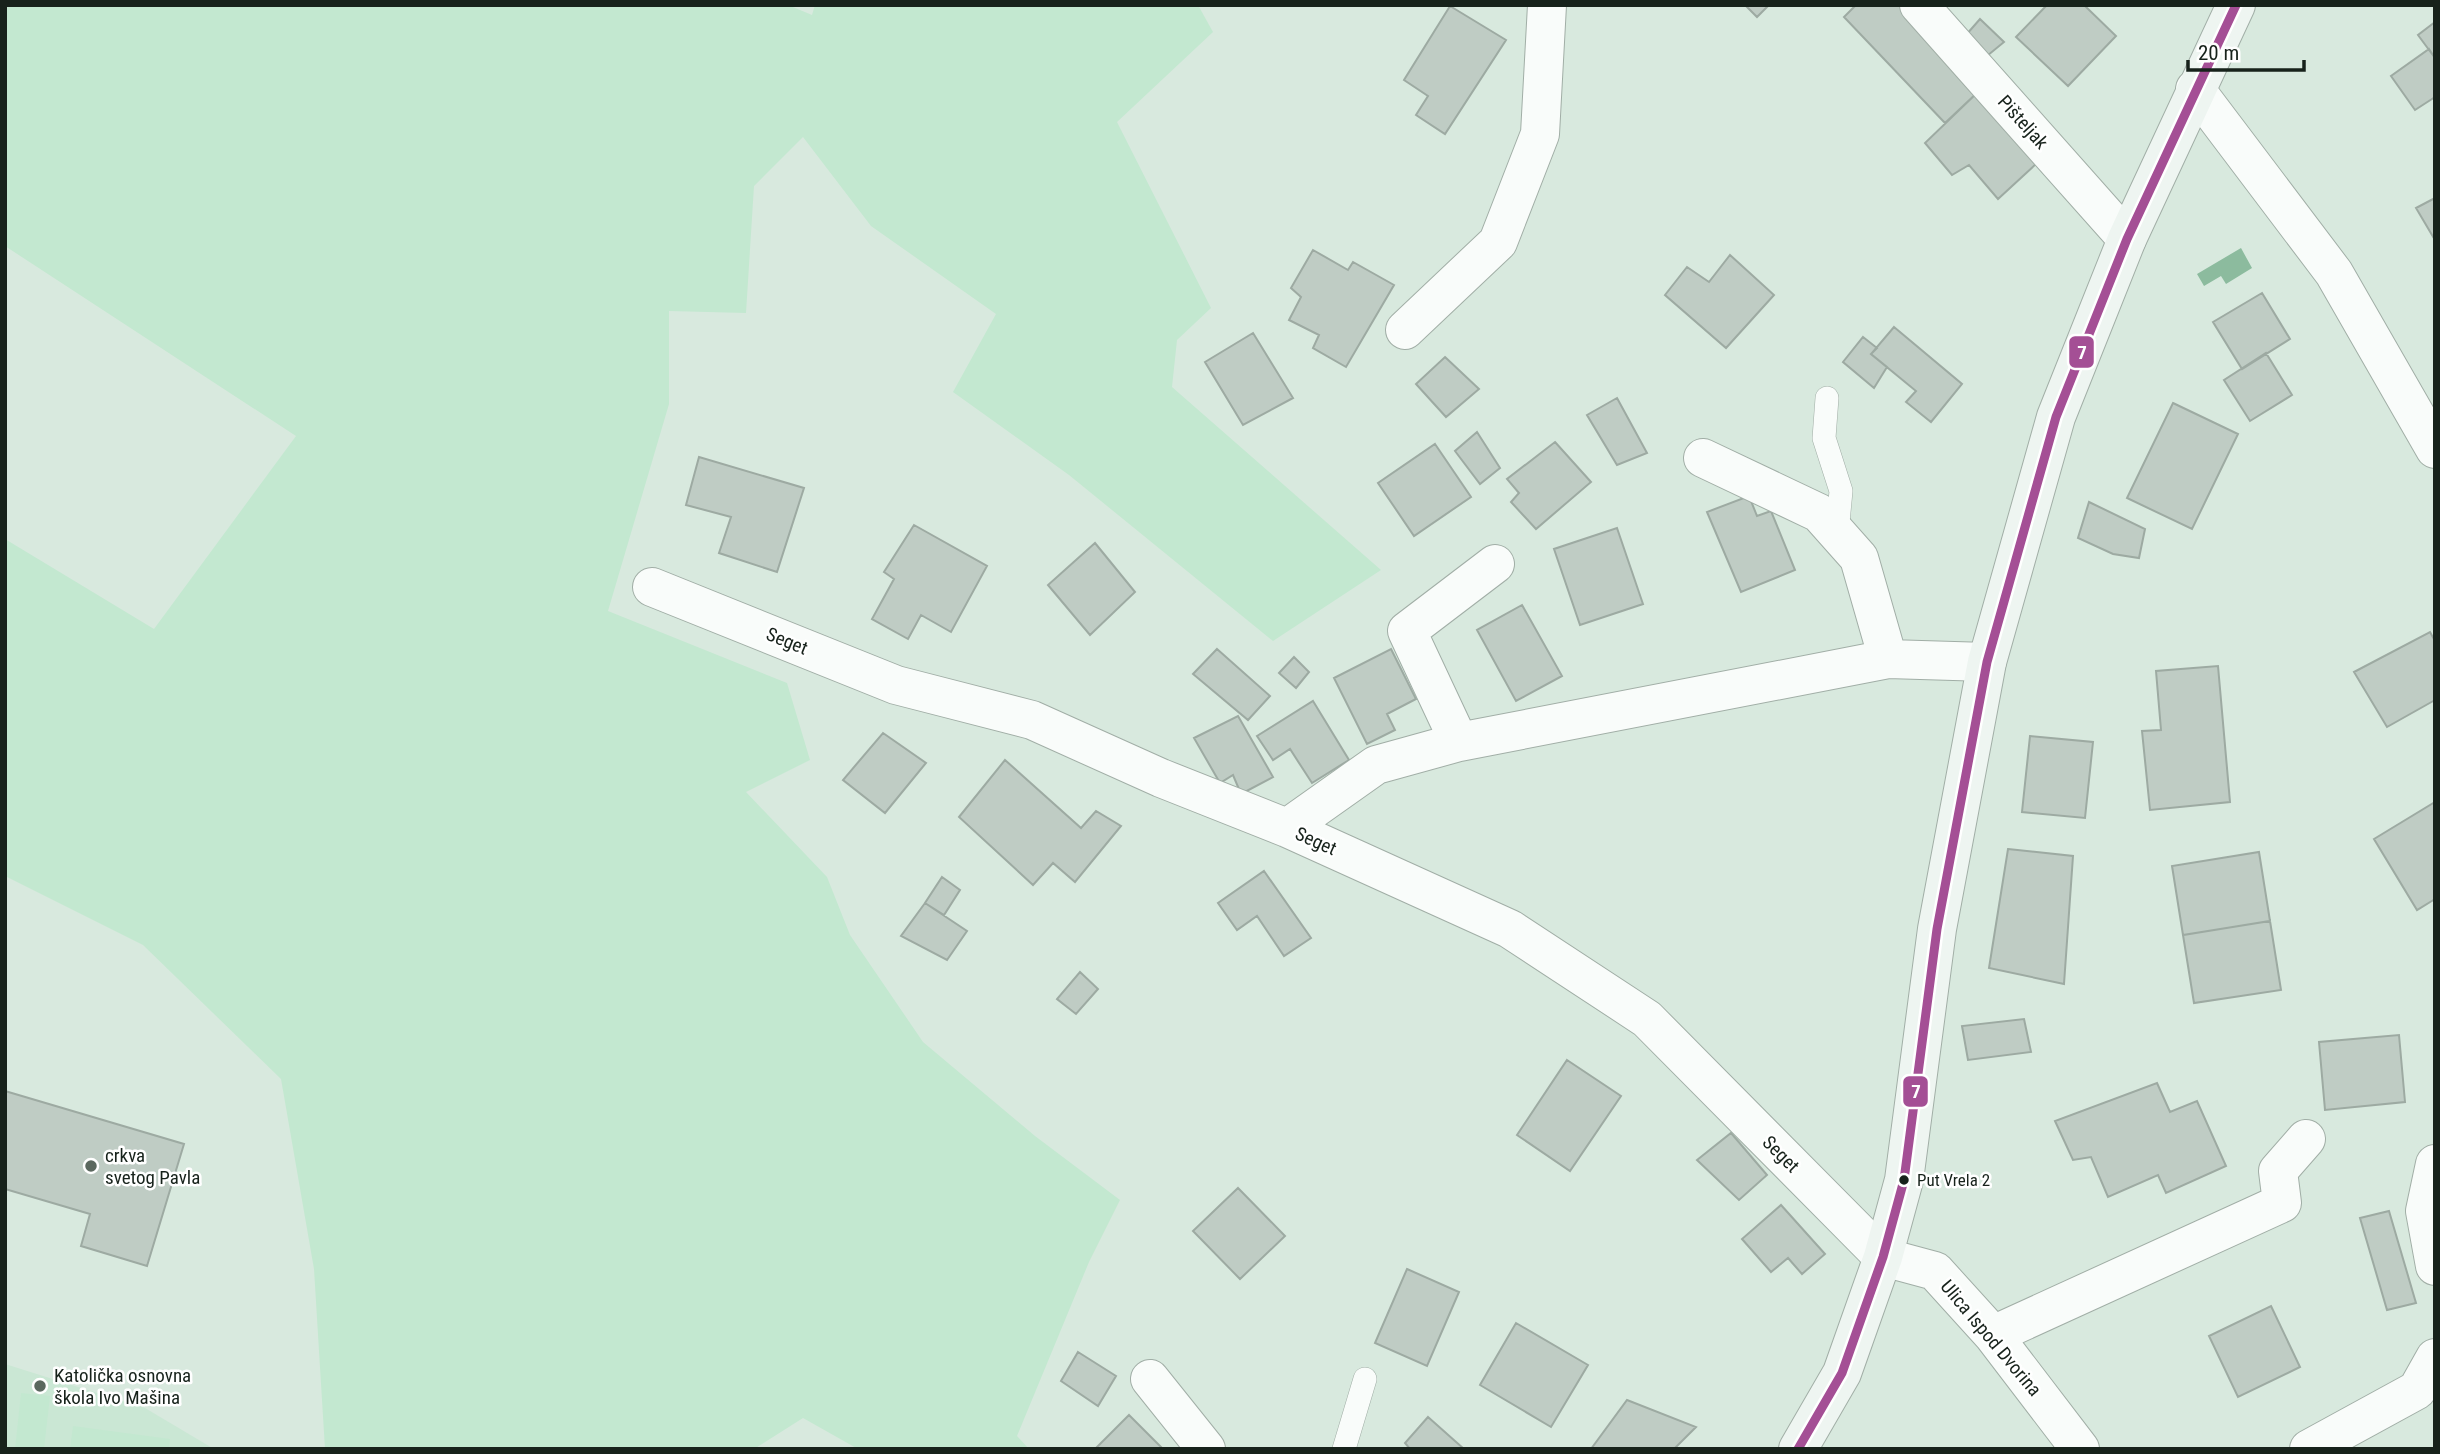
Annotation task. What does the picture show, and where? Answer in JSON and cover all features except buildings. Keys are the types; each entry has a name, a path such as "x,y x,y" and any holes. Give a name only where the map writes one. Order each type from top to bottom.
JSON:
{"main road":[{"path":"1798,1449 1842,1373 1883,1257 1904,1180 1937,929 1987,662 2056,417 2127,239 2236,5"}],"street":[{"path":"1405,330 1498,242 1540,134 1547,5"},
{"name":"Pišteljak","path":"1919,5 2127,239"},
{"path":"2195,89 2334,273 2435,449"},
{"path":"1703,458 1819,513 1859,558 1888,659"},
{"path":"1459,742 1407,631 1495,564"},
{"name":"Seget","path":"652,587 896,685 1031,720 1161,778 1287,828 1510,929 1647,1019 1883,1257"},
{"path":"1287,828 1376,765 1459,742 1888,659 1987,662"},
{"path":"1993,1335 2282,1203 2278,1171 2306,1139"},
{"path":"2435,1164 2425,1211 2435,1266"},
{"name":"Ulica Ispod Dvorina","path":"1883,1257 1935,1271 1993,1335 2080,1449"},
{"path":"2309,1449 2417,1390 2435,1358"},
{"path":"1150,1379 1206,1449"}],"lane":[{"path":"1827,398 1824,438 1841,491 1837,533"},
{"path":"1344,1449 1365,1379"}],"shaded area":[{"path":"5,5 788,5 812,15 815,5 1198,5 1213,32 1117,122 1211,308 1177,340 1172,387 1381,570 1273,641 1069,475 953,392 996,314 871,226 803,137 754,186 746,313 669,311 669,404 608,611 787,683 810,760 746,792 827,877 850,935 923,1042 1035,1136 1120,1200 1089,1262 1017,1436 1029,1449 858,1449 803,1418 754,1449 325,1449 314,1269 281,1079 143,945 5,876 5,539 154,629 296,436 5,246"},
{"path":"2241,248 2252,268 2226,284 2221,276 2204,286 2197,274"},
{"name":"Katolička osnovna škola Ivo Mašina","path":"5,1364 145,1408 214,1449 5,1449"},
{"path":"21,1393 50,1396 44,1449 15,1449"},
{"path":"73,1426 170,1439 169,1449 70,1449"}],"transit line":[{"name":"7","path":"1798,1449 1842,1373 1883,1257 1904,1180 1937,929 1987,662 2056,417 2127,239 2236,5"}],"place":[{"name":"crkva svetog Pavla","path":"91,1166"},
{"name":"Put Vrela 2","path":"1904,1180"},
{"name":"Katolička osnovna škola Ivo Mašina","path":"40,1386"}]}
